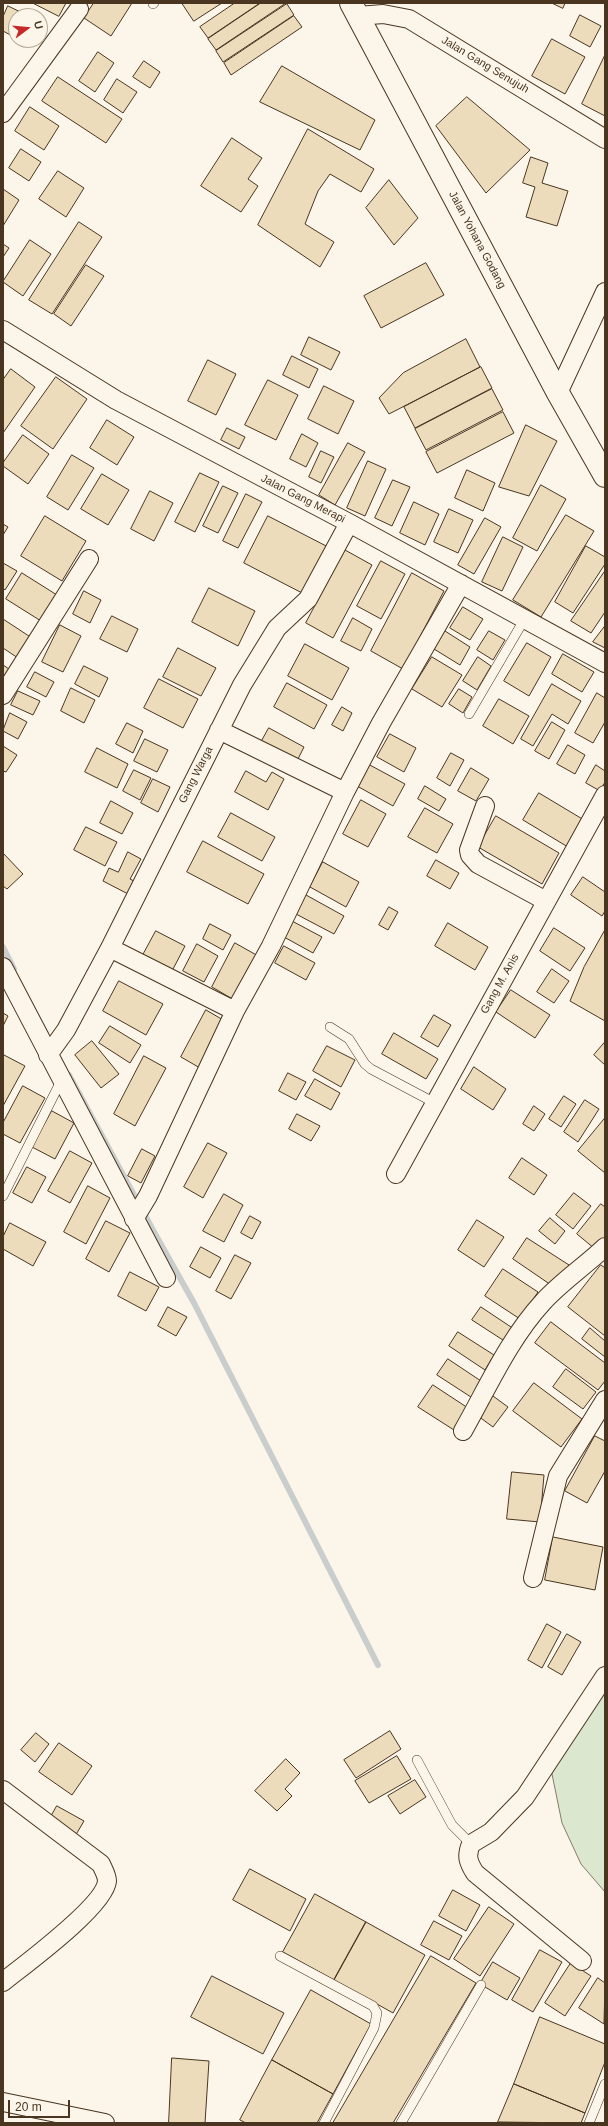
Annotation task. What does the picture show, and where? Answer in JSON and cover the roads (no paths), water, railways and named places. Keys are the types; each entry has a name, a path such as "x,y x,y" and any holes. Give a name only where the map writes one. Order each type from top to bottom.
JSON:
{"main road":[{"name":"Jalan Yohana Godang","path":"355,10 558,393 605,476"}],"street":[{"path":"3,113 79,9"},
{"name":"Jalan Gang Senujuh","path":"355,10 409,19 605,139"},
{"path":"558,393 605,292"},
{"name":"Jalan Gang Merapi","path":"3,330 116,400 349,523 605,663"},
{"name":"Gang Warga","path":"53,1049 110,948 242,685 277,628 308,599 349,523"},
{"path":"3,695 89,559"},
{"path":"136,1217 148,1196 235,1011 271,946 381,723 461,584"},
{"path":"219,730 346,792"},
{"name":"Gang M. Anis","path":"396,1174 605,795"},
{"path":"484,806 469,850 470,855 478,864 546,901"},
{"path":"110,948 235,1011"},
{"path":"3,967 53,1049 61,1081 136,1217 166,1278"},
{"path":"463,1431 507,1352 530,1317 544,1300 605,1247"},
{"path":"533,1578 558,1476 605,1400"},
{"path":"582,1961 475,1873 468,1863 467,1853 470,1844 491,1832 525,1797 605,1676"},
{"path":"3,1790 101,1864 107,1881 104,1890 84,1915 3,1982"},
{"path":"3,2102 106,2123"}],"lane":[{"path":"469,714 524,620"},
{"path":"330,1027 348,1039 365,1064 371,1069 435,1103"},
{"path":"3,1196 61,1081"},
{"path":"417,1760 452,1825 470,1844"},
{"path":"280,1956 373,2006 377,2013 374,2028 324,2123"},
{"path":"401,2123 481,1985"},
{"path":"589,2123 605,2084"}],"waterway":[{"path":"3,947 14,969"},
{"path":"69,1075 194,1303 378,1665"}]}
